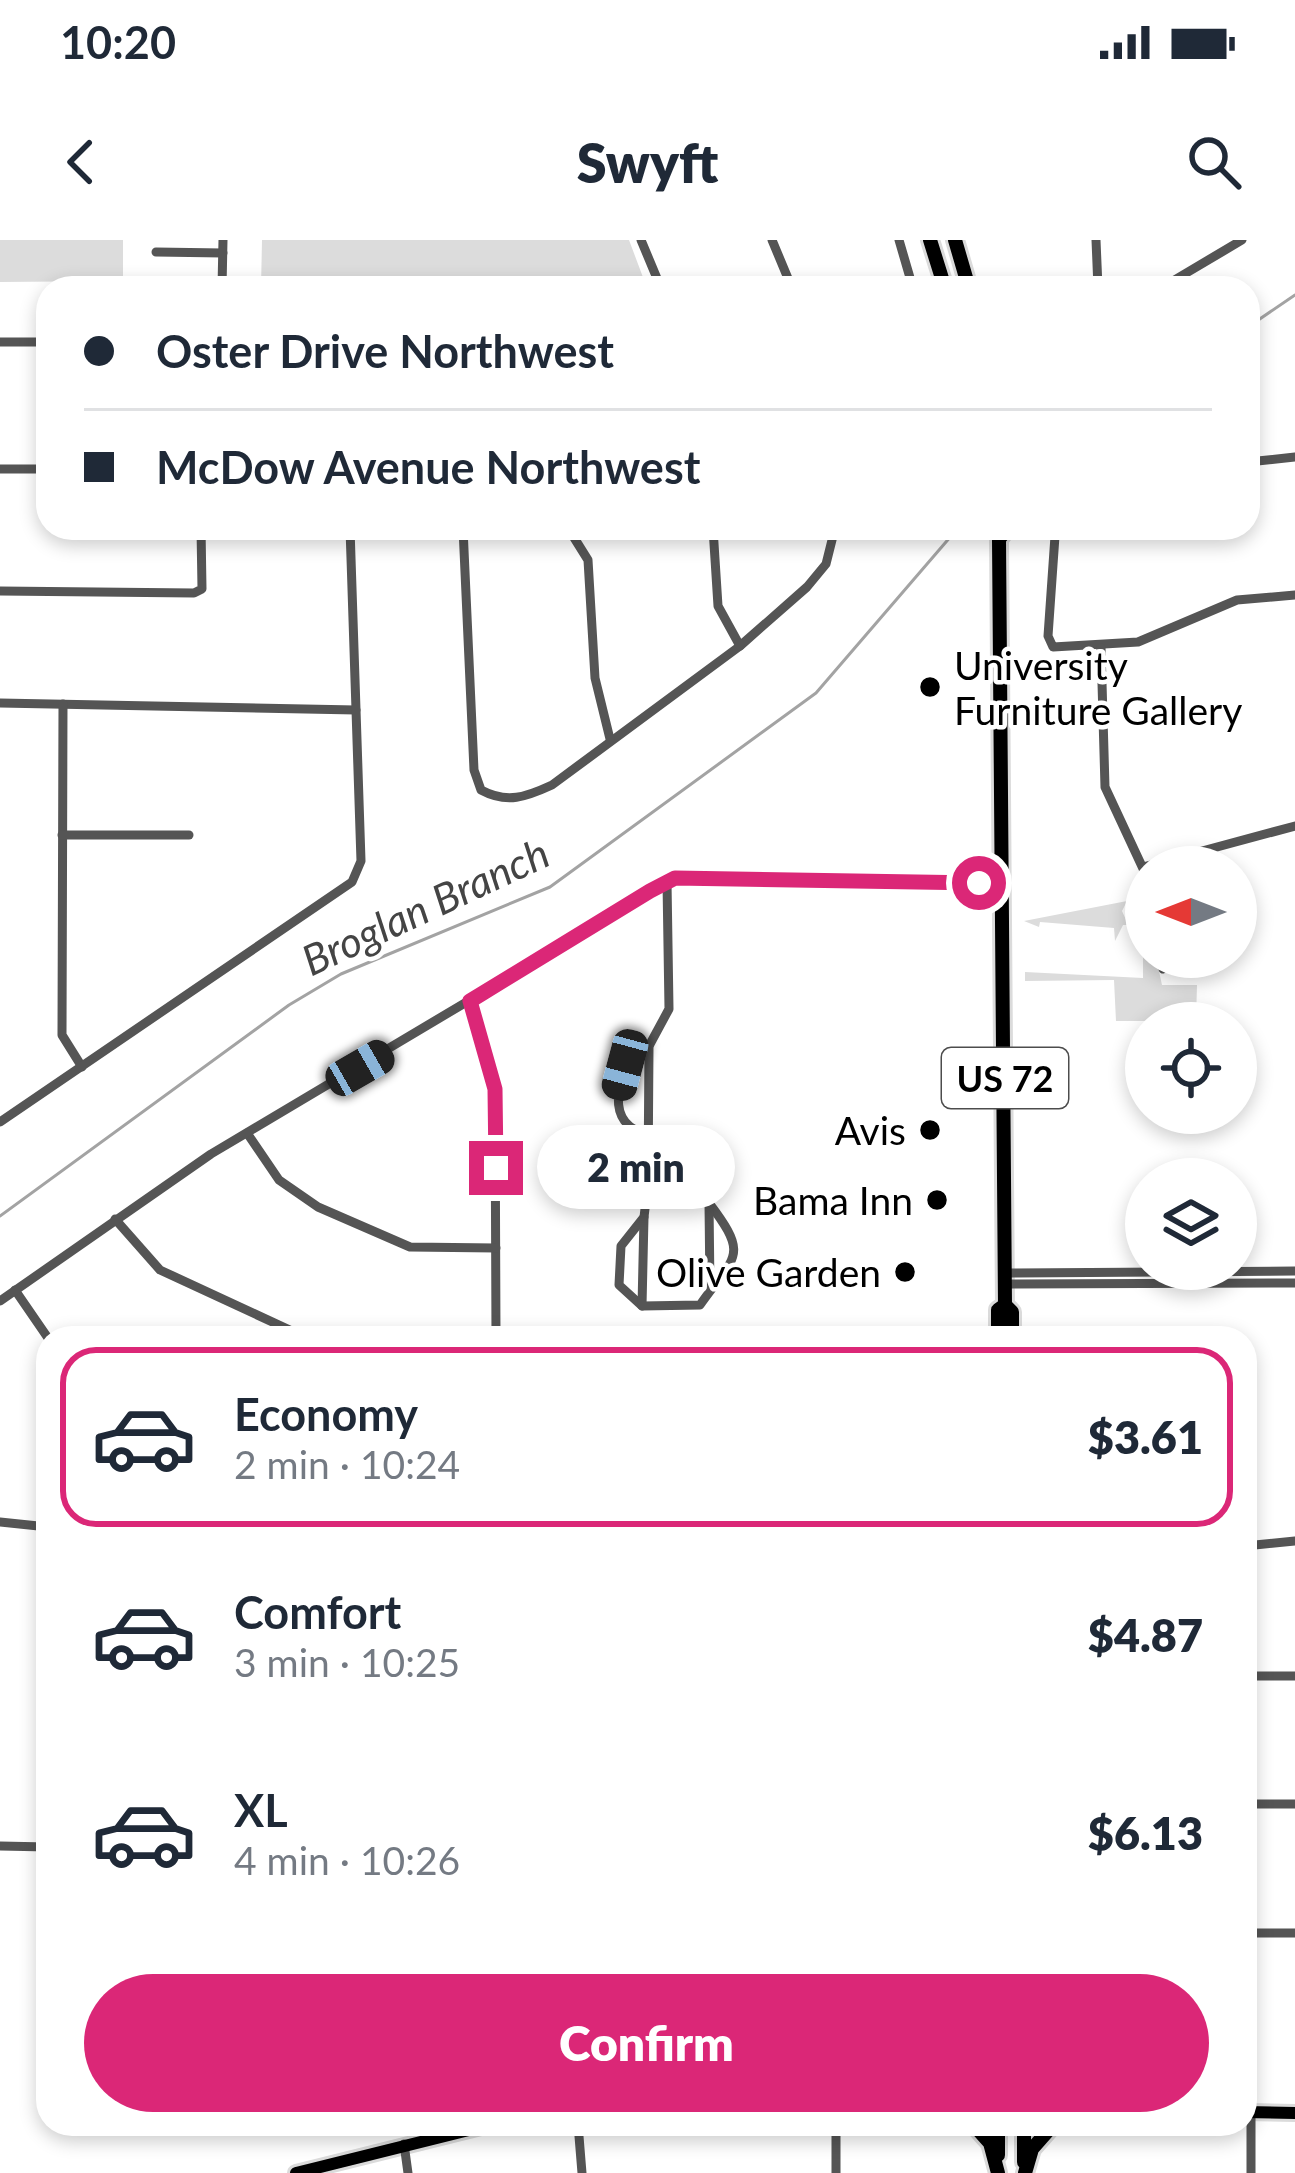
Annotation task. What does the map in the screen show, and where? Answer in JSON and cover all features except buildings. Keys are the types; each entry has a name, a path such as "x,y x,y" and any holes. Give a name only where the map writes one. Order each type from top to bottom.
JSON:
{"highway":[{"path":"930,240 941,276"},
{"path":"955,240 966,276"},
{"name":"US 72","path":"998,540 1005,1305 1012,1312 1012,1326"},
{"name":"US 72","path":"998,1326 998,1310 1005,1305"},
{"path":"984,2136 998,2173"},
{"path":"998,2136 998,2173"},
{"path":"1024,2136 1024,2173"},
{"path":"1024,2173 1041,2136"}],"main road":[{"path":"1257,2113 1295,2113"},
{"path":"296,2173 440,2136"}],"street":[{"path":"641,240 656,276"},
{"path":"772,240 787,276"},
{"path":"899,240 910,276"},
{"path":"1096,240 1098,276"},
{"path":"1215,240 1216,256"},
{"path":"1182,276 1242,240"},
{"path":"157,253 223,246 222,276"},
{"path":"0,342 36,343"},
{"path":"1260,461 1295,457"},
{"path":"0,469 36,470"},
{"path":"0,591 202,590 200,540"},
{"path":"0,1122 352,882 361,861 350,540"},
{"path":"464,540 473,744 481,790 496,798 523,798 552,784 740,646 826,564 832,540"},
{"path":"576,540 588,560 595,678 610,739"},
{"path":"714,540 718,606 740,646"},
{"path":"1054,540 1048,626 1053,647 1101,648 1138,642 1237,600 1295,596"},
{"path":"1101,648 1105,787 1133,846"},
{"path":"0,703 356,710"},
{"path":"63,704 62,1035 82,1067"},
{"path":"1228,846 1295,826"},
{"path":"62,836 189,835"},
{"path":"0,1300 247,1133 675,878 1002,884"},
{"path":"642,1306 649,1046 669,1009 667,882"},
{"path":"470,1001 495,1089 496,1326"},
{"path":"648,1134 634,1132 620,1116 617,1091 625,1065 639,1047 649,1046"},
{"path":"247,1133 279,1180 318,1207 410,1246 496,1248"},
{"path":"644,1217 621,1246 619,1285 642,1306 700,1304 735,1257 735,1236 697,1192 648,1184"},
{"path":"709,1203 710,1290"},
{"path":"115,1219 160,1270 282,1326"},
{"path":"1005,1278 1295,1271"},
{"path":"1005,1278 1295,1283"},
{"path":"15,1289 39,1326"},
{"path":"0,1522 36,1525"},
{"path":"1257,1545 1295,1541"},
{"path":"1257,1676 1295,1676"},
{"path":"1257,1804 1295,1804"},
{"path":"0,1846 36,1847"},
{"path":"1257,1933 1295,1933"},
{"path":"579,2136 582,2173"},
{"path":"836,2136 836,2173"},
{"path":"1249,2136 1251,2173"},
{"path":"404,2144 408,2173"}],"shaded area":[{"path":"0,240 123,240 123,276 36,276 36,282 0,282"},
{"path":"262,240 629,240 642,276 261,276"},
{"path":"1125,901 1125,925 1115,941 1114,928 1040,922 1039,927 1024,921"},
{"path":"1025,972 1160,978 1162,985 1197,985 1197,1002 1125,1002 1125,1021 1116,1021 1114,980 1025,981"}],"waterway":[{"name":"Broglan Branch","path":"1260,319 1295,295"},
{"name":"Broglan Branch","path":"0,1216 289,1005 341,974 550,887 816,693 948,540"}],"place":[{"name":"University Furniture Gallery","path":"930,687"},
{"name":"Avis","path":"930,1130"},
{"name":"Bama Inn","path":"937,1200"},
{"name":"Olive Garden","path":"905,1272"}],"route":[{"path":"496,1168 495,1089 470,1001 650,891 675,878 979,883"}]}
